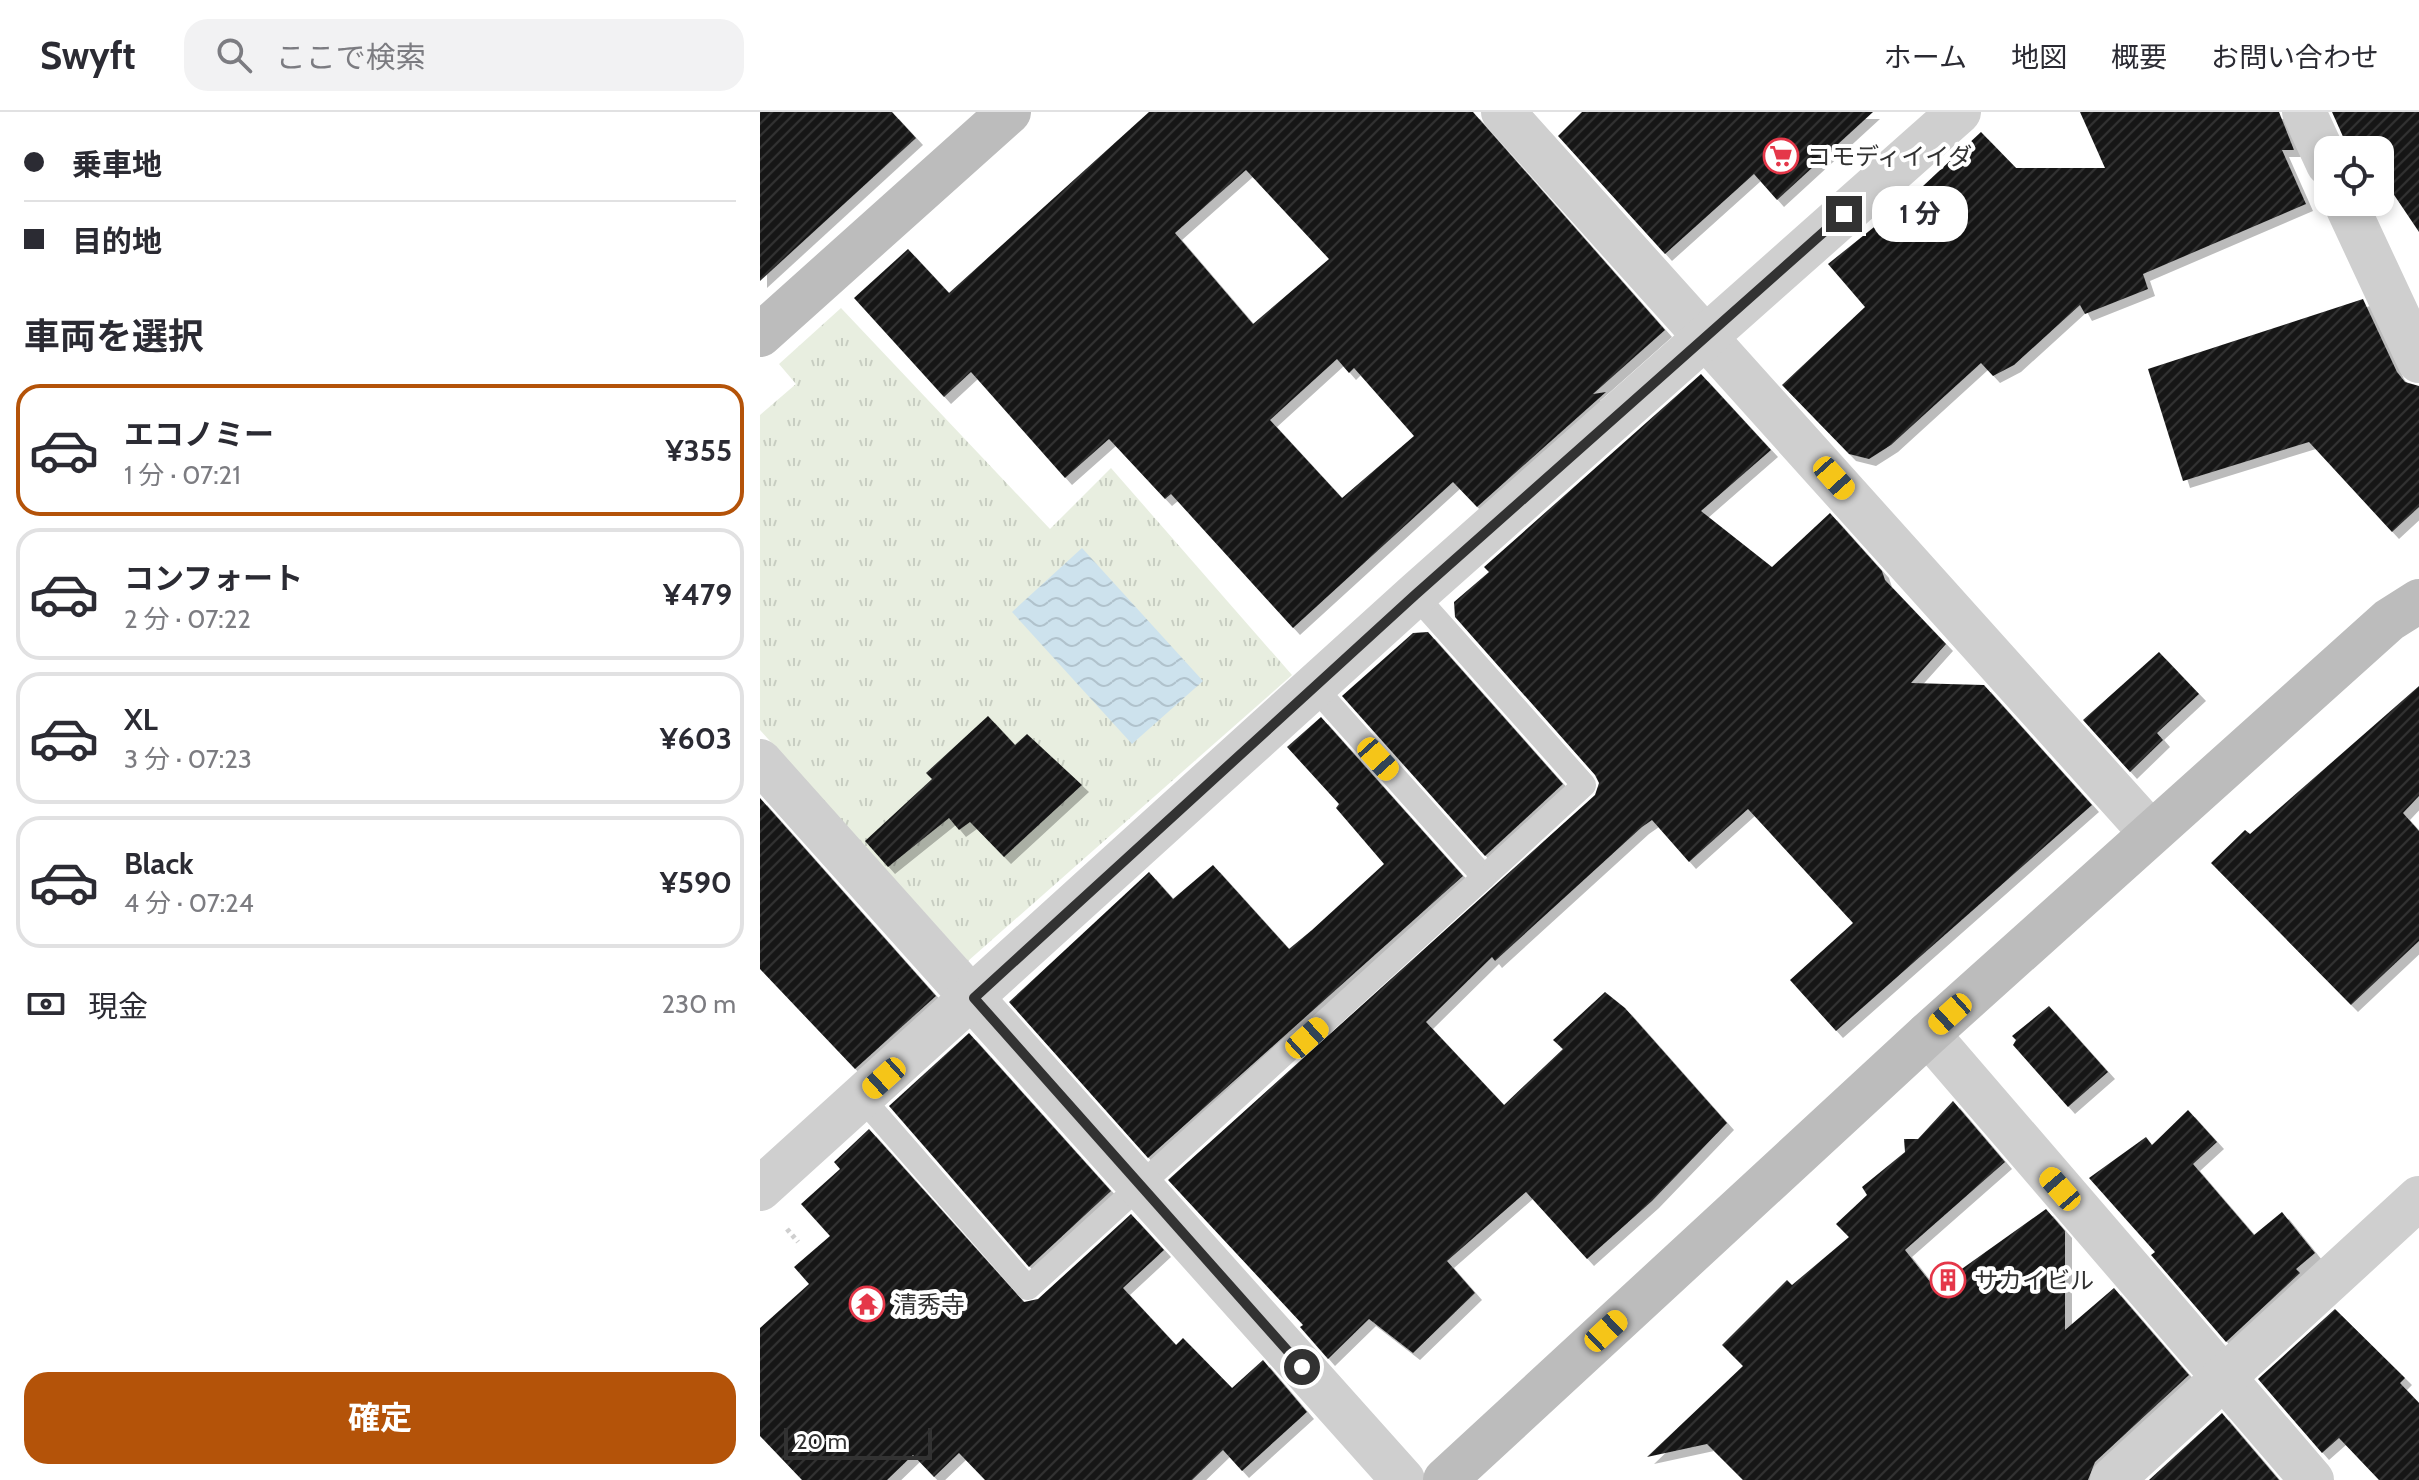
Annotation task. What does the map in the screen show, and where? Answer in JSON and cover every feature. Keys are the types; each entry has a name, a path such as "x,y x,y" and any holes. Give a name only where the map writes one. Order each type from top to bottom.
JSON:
{"main road":[{"path":"760,335 1009,112"},
{"path":"1445,1480 1928,1034 2389,620 2419,601"}],"street":[{"path":"1503,112 2151,833"},
{"path":"760,1189 1415,595 1959,112"},
{"path":"2304,112 2315,136"},
{"path":"2352,216 2419,361"},
{"path":"760,761 1403,1480"},
{"path":"1928,1034 2312,1480"},
{"path":"2112,1480 2419,1198"}],"lane":[{"path":"862,1098 1028,1288 1295,1044 1307,1038 1584,785 1415,595"},
{"path":"1315,688 1484,877"}],"green space":[{"path":"841,308 1050,529 1111,468 1292,675 968,961 760,730 760,415 796,384 779,364"}],"water":[{"path":"1082,548 1203,681 1132,744 1012,612"}],"building":[{"path":"760,112 892,112 916,138 760,281"},
{"path":"1149,112 1473,112 1665,330 1593,394 1606,392 1477,507 1453,482 1293,628 1171,494 1165,499 1109,439 1065,478 971,372 944,397 854,298 908,249 949,293","holes":["1246,170 1329,259 1253,324 1175,233","1337,359 1349,373 1354,368 1414,436 1342,498 1270,420"]},
{"path":"1582,112 1873,112 1777,200 1754,174 1665,254 1558,136"},
{"path":"2080,112 2279,112 2294,150 2282,150 2306,204 2143,274 2148,289 2085,314 2080,305 2014,365 1993,376 1981,363 1891,445 1869,459 1849,454 1782,385 1865,307 1828,264 1909,199 1981,132 2016,168 2105,168"},
{"path":"2332,112 2419,112 2419,232 2394,195 2394,136 2343,136"},
{"path":"2363,299 2397,372 2405,382 2419,386 2419,507 2392,532 2309,442 2183,481 2148,369"},
{"path":"1701,374 1771,450 1701,511 1772,567 1830,513 1882,571 1885,580 1946,644 1911,683 1984,685 2092,805 1836,1031 1790,980 1853,923 1748,809 1689,862 1652,820 1642,827 1495,961 1492,957 1426,1022 1504,1105 1563,1049 1553,1040 1605,992 1625,1008 1727,1123 1652,1201 1587,1259 1526,1192 1447,1261 1475,1293 1413,1353 1369,1319 1328,1359 1300,1327 1303,1325 1168,1180 1595,795 1599,783 1595,775 1455,617 1454,602 1489,572 1484,567"},
{"path":"1428,632 1563,784 1485,856 1342,696 1413,633"},
{"path":"2159,652 2199,694 2157,733 2163,740 2130,772 2083,720"},
{"path":"2419,686 2419,796 2403,813 2419,831 2419,941 2351,1005 2211,863 2245,830 2250,834"},
{"path":"988,716 1015,745 1027,734 1082,785 1004,857 970,822 959,830 949,818 888,867 865,841 932,779 926,773"},
{"path":"1321,717 1463,876 1148,1158 1009,1002 1149,872 1173,899 1213,865 1289,949 1312,930 1384,864 1336,808 1339,804 1287,747"},
{"path":"760,798 936,996 855,1069 760,969"},
{"path":"2049,1006 2108,1072 2068,1107 2013,1045 2016,1040 2012,1036"},
{"path":"969,1033 1111,1191 1029,1267 889,1106"},
{"path":"1953,1101 2005,1162 1905,1250 1935,1288 2046,1209 2065,1231 2065,1330 2114,1288 2189,1375 2095,1462 2088,1480 1743,1480 1707,1444 1647,1457 1743,1366 1722,1345 1787,1280 1792,1285 1849,1237 1836,1224 1867,1195 1862,1187 1905,1152 1904,1139 1918,1139"},
{"path":"2188,1110 2217,1142 2193,1164 2254,1235 2282,1212 2315,1253 2296,1269 2300,1273 2226,1342 2151,1255 2155,1252 2089,1178 2146,1137 2152,1145"},
{"path":"869,1129 1024,1302 1038,1299 1131,1214 1164,1250 1123,1288 1176,1345 1183,1338 1232,1388 1263,1360 1307,1412 1242,1471 1223,1450 1192,1480 985,1480 959,1453 934,1477 913,1455 887,1480 802,1480 760,1436 760,1328 809,1284 794,1267 830,1236 801,1204 840,1169 834,1162"},
{"path":"2335,1309 2405,1378 2400,1383 2419,1403 2419,1480 2379,1480 2339,1438 2322,1453 2258,1379"},
{"path":"2222,1413 2279,1480 2149,1480"}],"place":[{"name":"コモディイイダ","path":"1781,156"},
{"name":"サカイビル","path":"1948,1280"},
{"name":"清秀寺","path":"867,1304"}],"route":[{"path":"1302,1367 974,998 1415,595 1844,214"}]}
